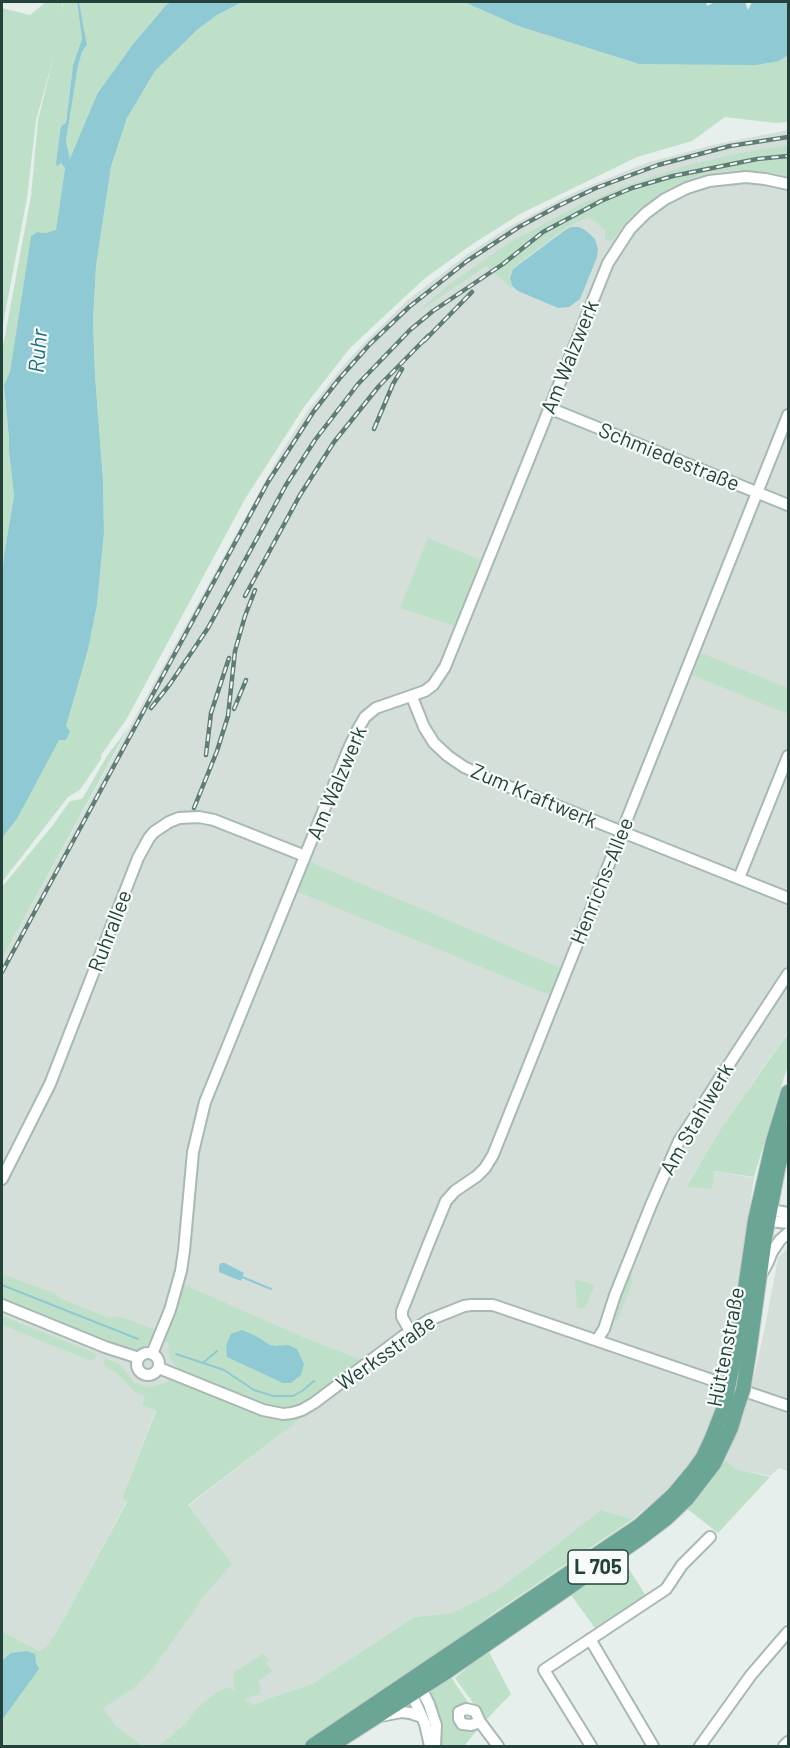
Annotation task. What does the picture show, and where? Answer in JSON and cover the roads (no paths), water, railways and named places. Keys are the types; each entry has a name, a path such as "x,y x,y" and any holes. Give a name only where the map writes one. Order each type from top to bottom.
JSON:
{"main road":[{"name":"Hüttenstraße","path":"415,1688 641,1538 687,1499 714,1464 731,1428 730,1409 743,1390 743,1352 772,1141 789,1092"},
{"name":"Hüttenstraße","path":"743,1352 760,1276 763,1215 789,1128"},
{"name":"L 705","path":"331,1746 375,1718 415,1688"},
{"name":"L 705","path":"312,1746 392,1692 415,1688"}],"street":[{"name":"Am Walzwerk","path":"153,1354 170,1310 181,1271 193,1152 206,1102 350,745 365,717 376,708 425,691 433,685 445,667 608,263 630,229 646,213 665,199 687,188 709,181 746,177 765,178 789,184"},
{"name":"Schmiedestraße","path":"549,408 789,505"},
{"name":"Henrichs-Allee","path":"410,1331 402,1317 402,1311 446,1201 455,1191 477,1176 493,1155 789,415"},
{"name":"Zum Kraftwerk","path":"412,697 424,727 434,743 464,766 497,782 789,898"},
{"path":"740,878 789,756"},
{"name":"Ruhrallee","path":"2,1179 50,1084 138,858 154,832 179,818 199,817 214,820 305,855"},
{"name":"Am Stahlwerk","path":"597,1340 604,1329 615,1295 679,1140 789,974"},
{"path":"763,1215 789,1213"},
{"path":"763,1215 789,1223"},
{"path":"760,1276 780,1240 789,1233"},
{"path":"2,1305 105,1347 139,1358 145,1353 153,1354 159,1360 159,1368"},
{"name":"Werksstraße","path":"139,1358 137,1366 143,1375 154,1374 159,1368 263,1410 283,1414 292,1413 314,1403 410,1331 429,1320 453,1310 471,1305 482,1305 502,1307 789,1406"},
{"path":"591,1746 544,1670 666,1589 682,1565 710,1537"},
{"path":"700,1746 751,1675 789,1632"},
{"path":"590,1639 653,1746"},
{"path":"415,1688 430,1746"},
{"path":"415,1688 429,1704 436,1725 435,1746"},
{"path":"375,1718 401,1712 422,1717"},
{"path":"480,1722 498,1746"},
{"path":"784,1746 789,1742"}],"water":[{"name":"Ruhr","path":"77,2 79,2 87,45 82,52 78,66 66,141 70,159 97,94 133,44 166,5 171,2 242,2 217,15 197,30 155,71 127,118 111,167 96,266 93,321 104,533 97,605 88,650 66,726 70,731 66,740 59,740 17,819 2,838 2,581 14,496 4,385 10,372 31,236 37,232 46,233 56,230 65,168 61,163 57,166 56,164 61,126 66,123 73,65 82,39"},
{"path":"464,2 706,2 707,6 715,2 745,2 748,10 752,2 787,2 788,55 779,61 756,65 639,64 518,26"},
{"path":"571,227 585,230 595,239 598,249 580,299 569,307 558,308 518,291 512,286 510,278 513,269"},
{"path":"221,1263 244,1273 241,1281 219,1272"},
{"path":"242,1330 270,1345 288,1345 297,1349 304,1364 301,1375 291,1383 283,1383 227,1357 226,1346 231,1334"},
{"path":"27,1651 35,1654 39,1669 2,1720 2,1661 11,1653"}],"waterway":[{"path":"242,1277 271,1289"},
{"path":"2,1285 138,1339"},
{"path":"203,1363 217,1351"},
{"path":"176,1354 224,1370 254,1390 273,1396 293,1396 314,1381"}],"railway":[{"path":"2,972 268,482 314,411 370,344 409,307 467,261 519,227 558,206 596,188 658,165 730,146 788,137"},
{"path":"151,708 208,628 286,485 315,440 358,384 410,330 433,311 503,264 543,232 601,201 632,188 673,176 757,159 788,156"},
{"path":"424,341 472,292"},
{"path":"245,596 300,495 334,442 379,386 428,336"},
{"path":"374,429 393,384 402,369"},
{"path":"194,808 217,751 228,716 235,651 255,590"},
{"path":"206,755 211,713 229,658"},
{"path":"234,709 246,680"}]}
